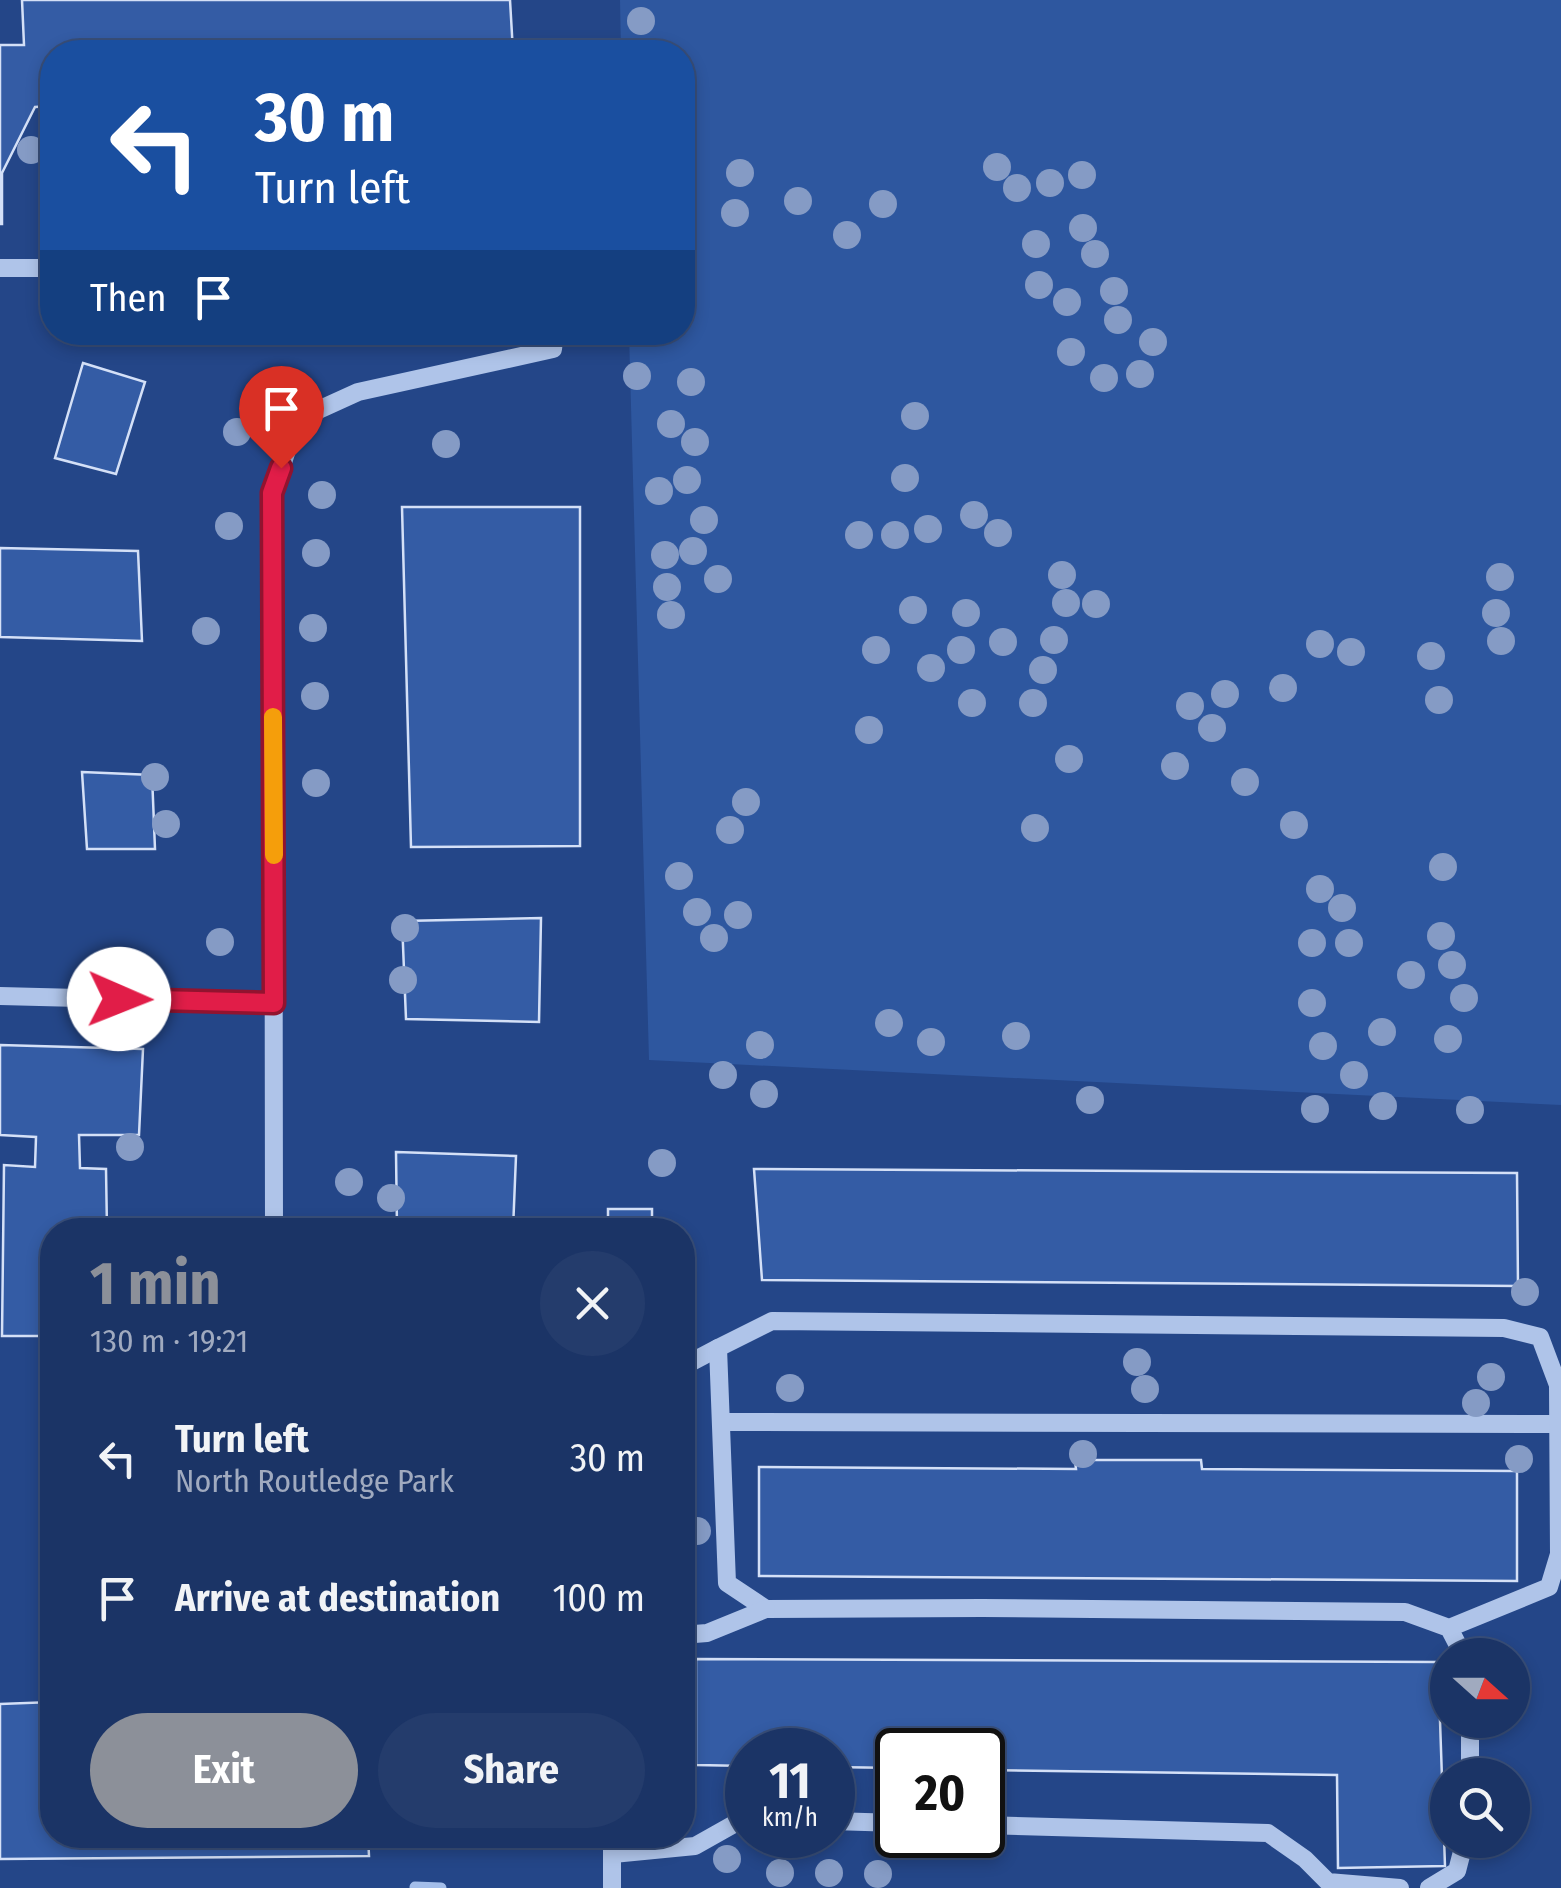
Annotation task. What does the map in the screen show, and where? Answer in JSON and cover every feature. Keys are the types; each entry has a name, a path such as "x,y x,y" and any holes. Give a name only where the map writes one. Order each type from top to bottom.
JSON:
{"street":[{"path":"0,268 40,268"},
{"path":"274,1218 272,493 290,444 314,412 358,392 539,345"},
{"path":"0,996 274,1003"},
{"path":"695,1360 772,1321 1504,1328 1540,1338 1558,1385 1559,1424 1558,1554 1549,1587 1449,1628 1405,1612 1001,1608 766,1610 695,1634"},
{"path":"718,1348 727,1583 766,1610"},
{"path":"721,1422 1559,1424"},
{"path":"1449,1628 1454,1638"},
{"path":"1005,1827 1268,1833 1305,1859 1328,1882 1400,1888"},
{"path":"695,1846 725,1829"},
{"path":"612,1888 613,1848"},
{"path":"1428,1888 1457,1871 1460,1858"}],"shaded area":[{"path":"620,0 1561,0 1561,1105 649,1060 629,345 695,345 695,40 621,40"}],"building":[{"path":"22,0 510,0 512,40 40,40 40,107 35,107 2,173 0,224 0,45 24,45"},
{"path":"83,363 145,382 116,474 55,458"},
{"path":"402,507 580,507 580,846 411,847"},
{"path":"0,548 138,551 142,641 0,637"},
{"path":"82,772 152,775 155,849 87,849"},
{"path":"541,918 539,1022 406,1019 402,921"},
{"path":"0,1045 143,1049 139,1135 79,1135 80,1168 106,1169 107,1218 40,1218 40,1336 2,1336 4,1165 35,1167 36,1137 0,1135"},
{"path":"396,1152 516,1156 513,1218 397,1218"},
{"path":"754,1169 1517,1173 1518,1286 762,1280"},
{"path":"608,1209 652,1209 652,1218 608,1218"},
{"path":"1075,1460 1201,1460 1202,1469 1517,1471 1517,1581 759,1576 759,1467 1076,1469"},
{"path":"696,1659 1430,1662 1430,1738 1441,1738 1441,1758 1430,1758 1430,1858 1445,1858 1445,1866 1338,1868 1337,1775 1005,1770 1005,1728 875,1728 875,1768 855,1767 855,1728 725,1728 725,1766 696,1765"},
{"path":"40,1702 40,1848 369,1848 369,1856 0,1859 0,1704"}],"waterway":[{"path":"415,1887 441,1888"}],"slow traffic":[{"path":"273,717 274,855"}],"route":[{"path":"119,999 274,1003 272,493 281,468"}]}
